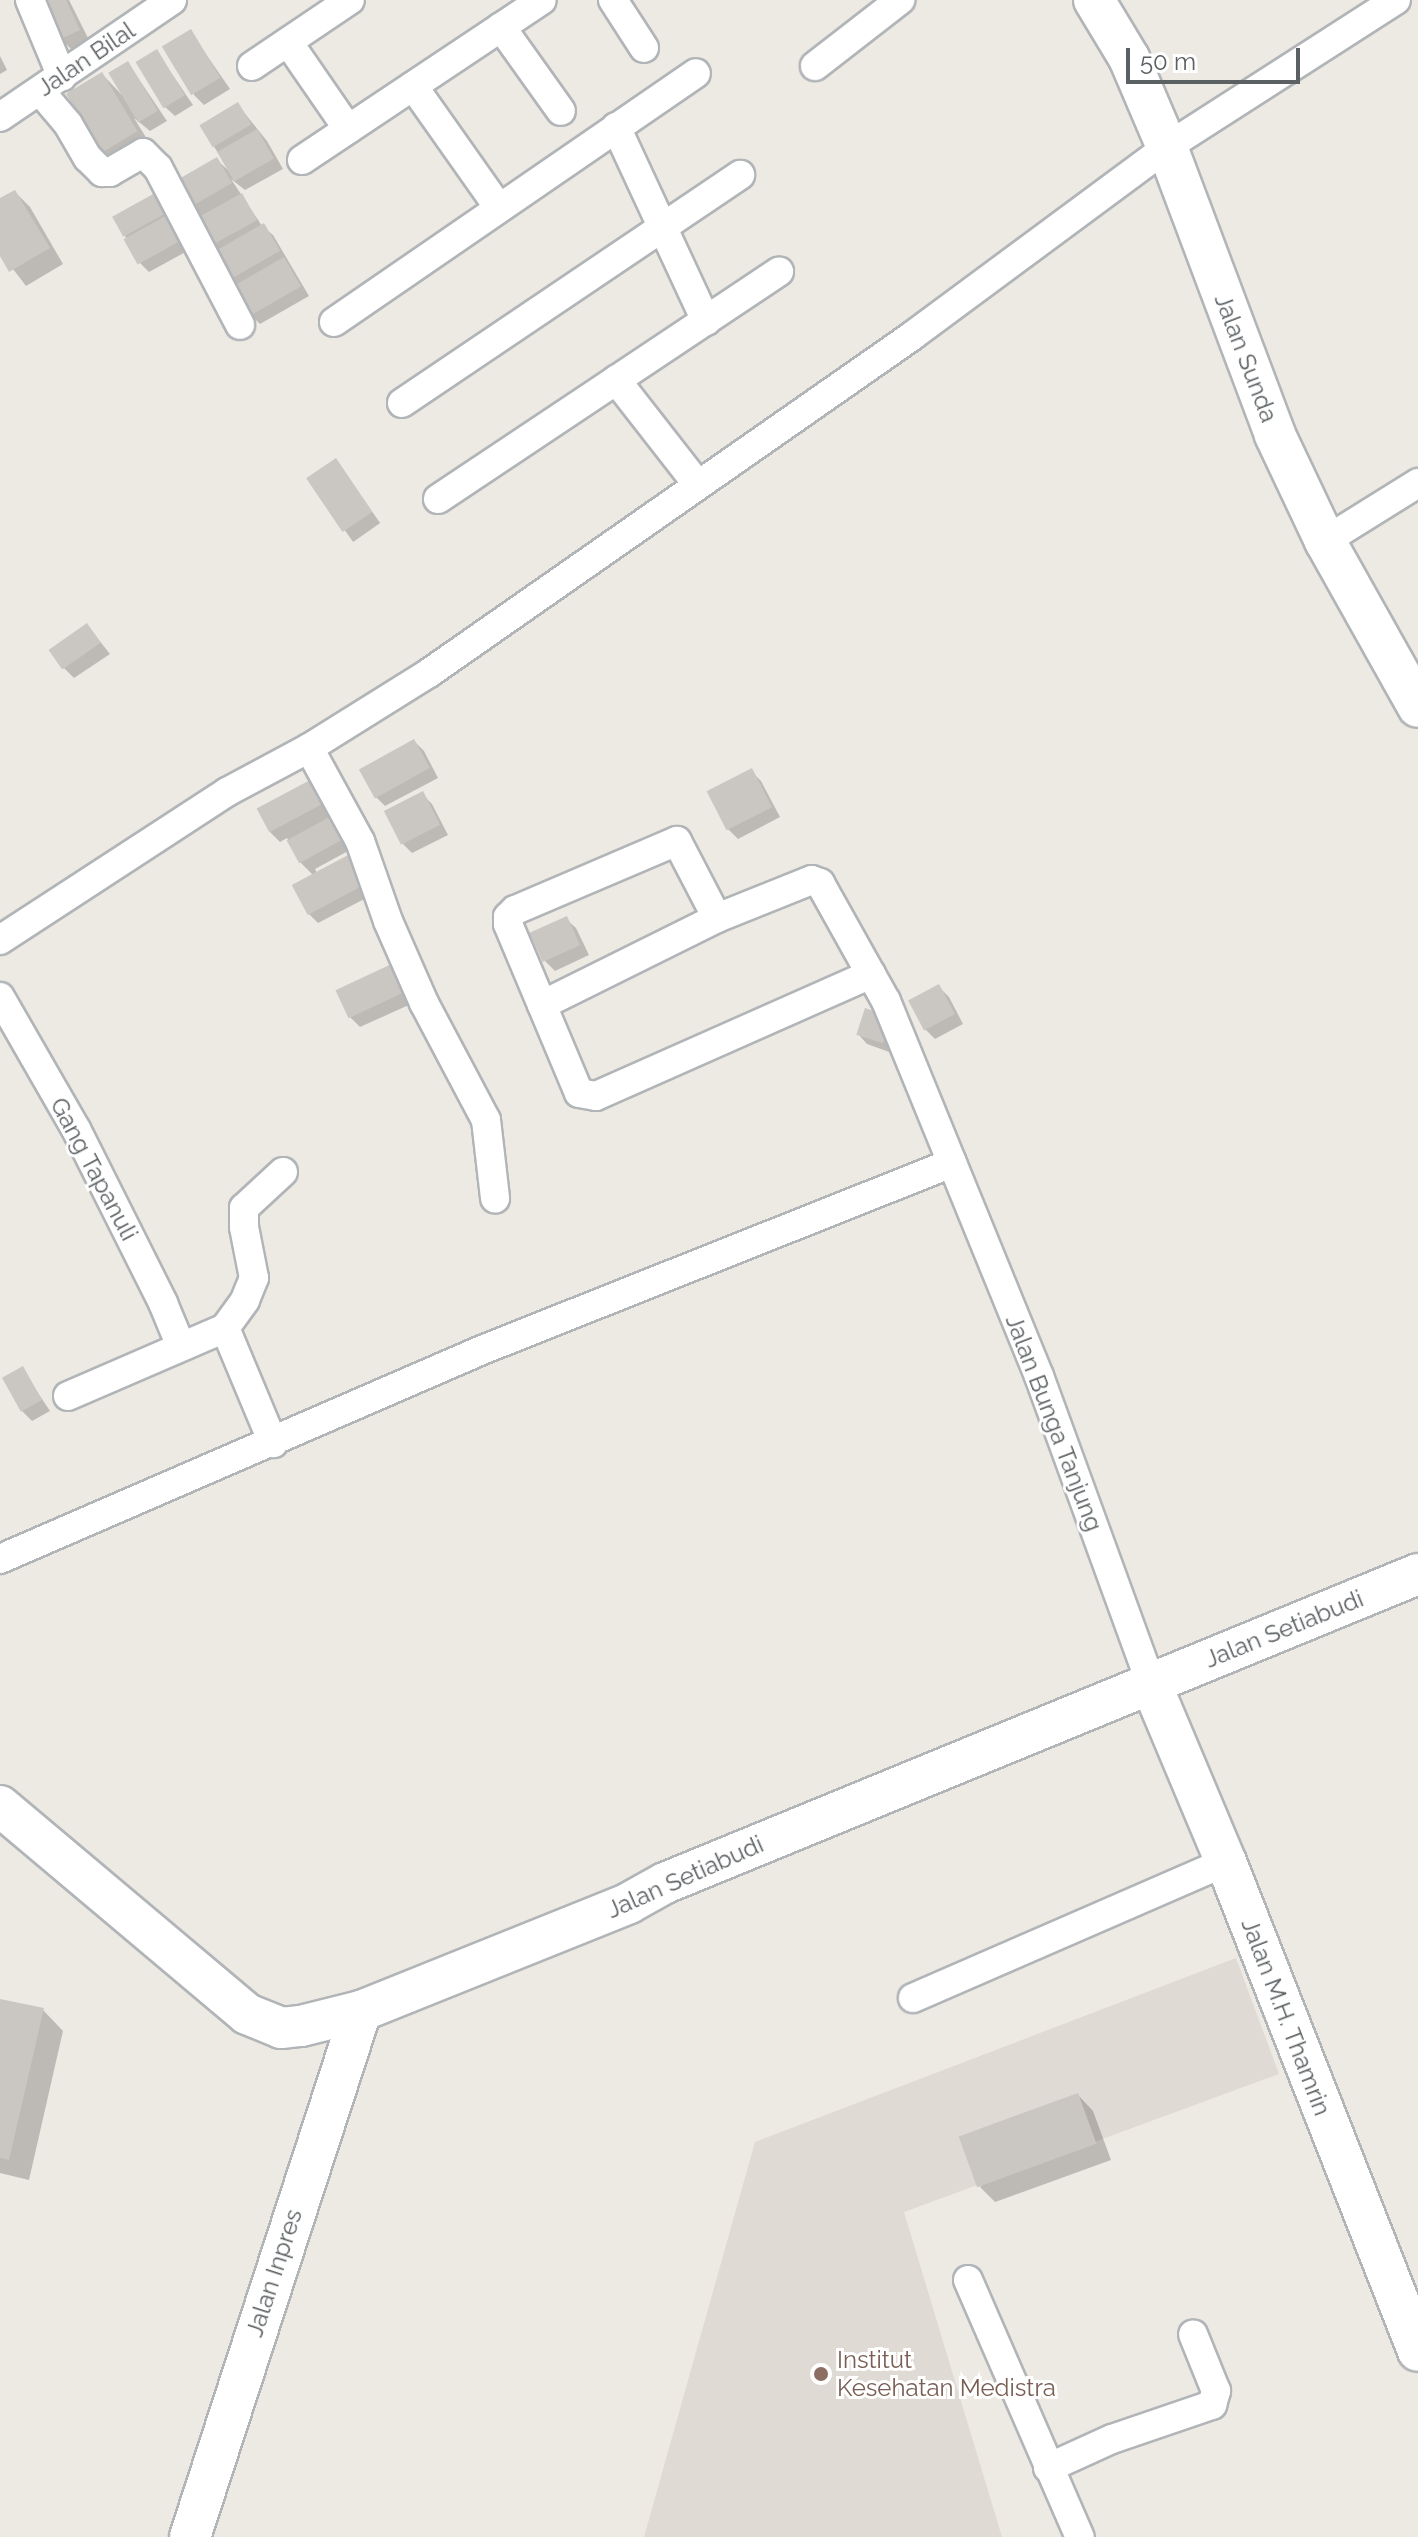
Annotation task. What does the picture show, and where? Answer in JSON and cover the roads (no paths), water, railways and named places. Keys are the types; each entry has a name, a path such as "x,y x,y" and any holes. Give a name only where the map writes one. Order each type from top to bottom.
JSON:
{"street":[{"path":"30,0 51,84 68,124 88,158 102,172 110,172 143,153 158,168 240,325"},
{"name":"Jalan Bilal","path":"0,117 172,0"},
{"path":"252,66 350,0"},
{"path":"302,160 542,0"},
{"path":"613,0 644,48"},
{"path":"815,66 900,0"},
{"name":"Jalan Sunda","path":"1094,0 1129,58 1167,147 1275,435 1325,541 1418,707"},
{"path":"0,940 227,792 382,705 912,336 1167,147 1396,0"},
{"path":"501,27 561,111"},
{"path":"288,42 348,129"},
{"path":"334,322 696,73"},
{"path":"413,86 499,208"},
{"path":"616,127 706,321"},
{"path":"402,403 740,175"},
{"path":"438,499 779,272"},
{"path":"616,380 698,485"},
{"path":"1325,541 1418,483"},
{"path":"309,748 360,841 388,921 424,1003 486,1120 495,1198"},
{"path":"542,1005 717,918 677,841 515,910 508,917 508,924 542,1005 579,1093 596,1096 871,974"},
{"name":"Jalan Bunga Tanjung","path":"717,918 816,880 871,974 886,1001 1039,1376 1151,1684"},
{"name":"Gang Tapanuli","path":"0,997 76,1129 163,1303 180,1344"},
{"path":"0,1559 489,1348 952,1163"},
{"path":"68,1396 180,1344 225,1328 245,1300 254,1278 244,1227 244,1208 283,1172"},
{"path":"225,1328 273,1443"},
{"name":"Jalan Setiabudi","path":"0,1806 247,2014 281,2028 301,2026 361,2011 629,1903 665,1883 1418,1574"},
{"name":"Jalan M.H. Thamrin","path":"1151,1684 1226,1862 1418,2351"},
{"path":"913,1998 1226,1862"},
{"name":"Jalan Inpres","path":"190,2537 361,2011"},
{"path":"968,2280 1080,2537"},
{"path":"1048,2468 1112,2439 1212,2405 1216,2391 1193,2334"}],"place":[{"name":"Institut Kesehatan Medistra","path":"821,2374"}]}
